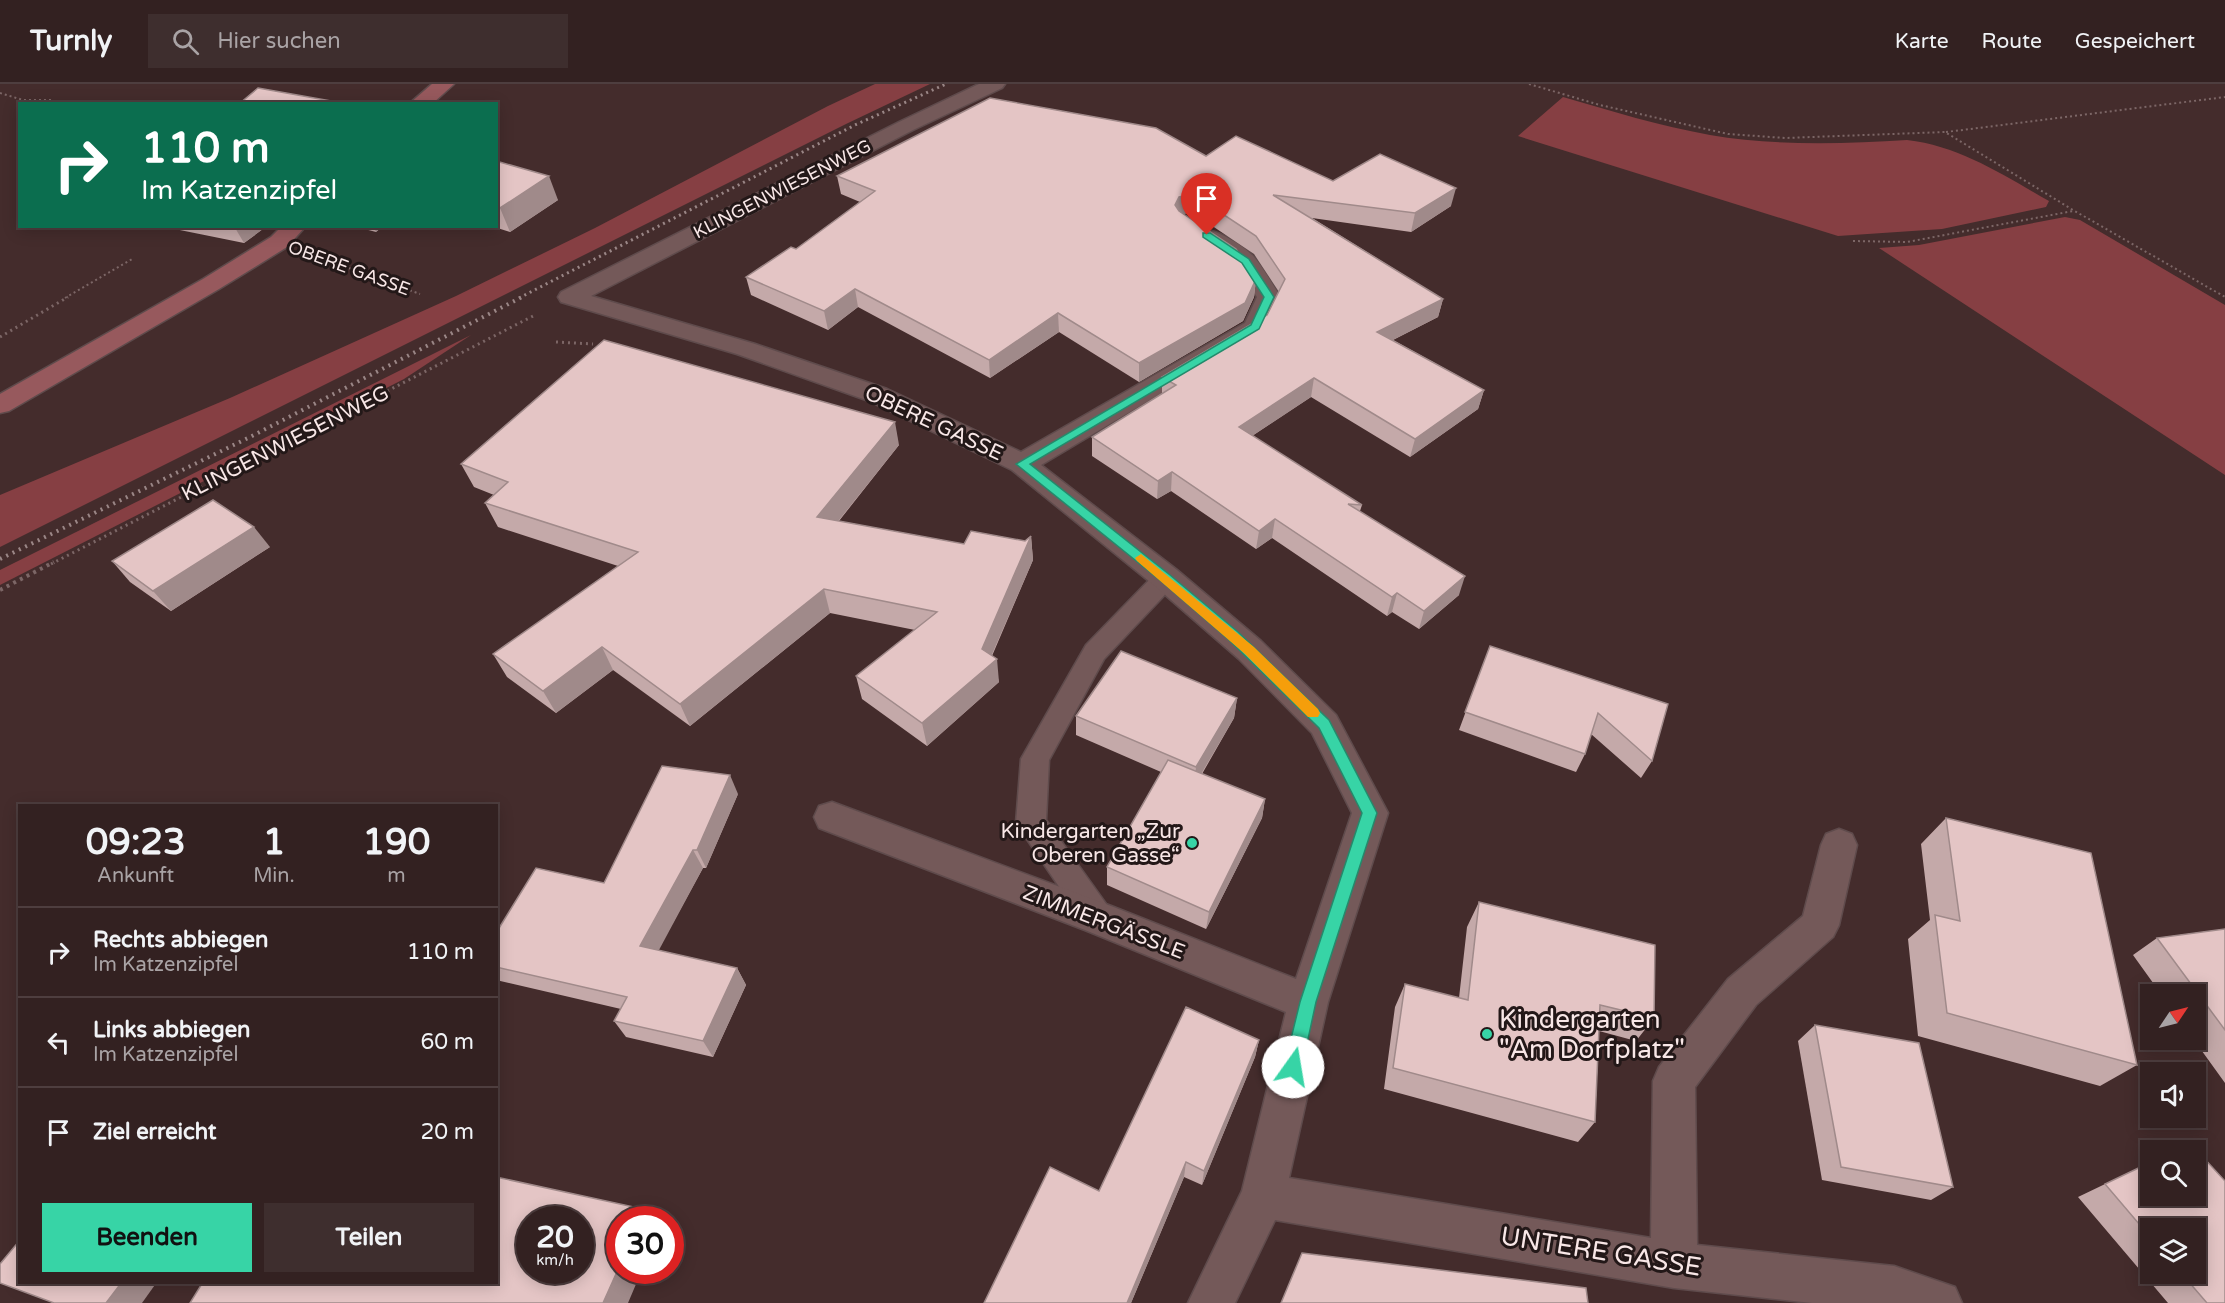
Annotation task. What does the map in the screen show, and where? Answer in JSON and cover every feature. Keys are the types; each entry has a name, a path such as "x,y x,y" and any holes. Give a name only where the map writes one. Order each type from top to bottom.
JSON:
{"street":[{"path":"422,102 444,84"},
{"name":"KLINGENWIESENWEG","path":"570,297 906,126 995,84"},
{"path":"1022,464 1255,327 1269,297 1245,261 1187,222"},
{"path":"0,405 211,284 287,234"},
{"name":"OBERE GASSE","path":"570,297 746,349 878,394 1022,464 1166,578 1250,650 1324,724 1370,813 1308,1002 1263,1196 1211,1303"},
{"name":"ZIMMERGÄSSLE","path":"832,817 1098,918 1308,1002"},
{"path":"1674,1265 1674,1082 1742,992 1820,925 1839,845"},
{"name":"UNTERE GASSE","path":"1263,1196 1674,1265 1894,1289 1938,1303"}],"lane":[{"path":"1098,918 1031,823 1035,759 1095,652 1166,578"}],"path":[{"path":"1529,84 1621,110 1728,134 1785,138 1945,132 2225,97"},
{"path":"0,93 24,100 51,100"},
{"path":"1945,132 2073,210 2225,297"},
{"path":"1853,241 1907,242 2073,210"},
{"name":"OBERE GASSE","path":"287,234 420,294"},
{"path":"0,337 132,259"},
{"name":"KLINGENWIESENWEG","path":"0,590 570,297"}],"shaded area":[{"path":"875,84 930,84 0,547 0,495 230,398 456,296 595,228 828,106"},
{"path":"1563,97 1636,118 1734,139 1808,143 1907,140 1926,143 1981,163 2049,201 2046,207 1942,229 1838,236 1518,136"},
{"path":"2065,217 2080,220 2225,305 2225,475 1879,248 1919,245"},
{"path":"471,335 404,379 0,585 0,570"}],"building":[{"path":"258,88 337,102 241,102"},
{"path":"990,98 1156,128 1206,156 1236,136 1333,181 1380,154 1456,188 1415,213 1273,195 1443,299 1377,332 1484,390 1415,439 1314,378 1239,427 1362,505 1348,504 1465,576 1424,611 1397,593 1392,597 1275,519 1259,531 1172,472 1158,481 1092,437 1176,385 1162,377 1267,315 1285,279 1256,236 1197,197 1188,195 1179,197 1175,205 1179,211 1236,249 1256,279 1245,303 1139,363 1058,313 989,360 855,289 824,311 746,277 791,247 796,249 875,191 837,176"},
{"path":"498,162 549,176 498,208"},
{"path":"604,340 895,422 817,517 964,544 971,531 1025,541 1031,536 982,649 997,659 922,723 856,676 937,612 824,589 680,704 602,647 543,691 493,654 638,552 485,503 508,482 461,464"},
{"path":"213,500 254,527 153,591 112,561"},
{"path":"1490,646 1668,704 1652,761 1598,713 1585,754 1465,712"},
{"path":"1121,651 1237,698 1196,767 1076,716"},
{"path":"1168,760 1265,799 1209,912 1107,867"},
{"path":"662,766 730,775 697,850 693,850 640,946 737,968 703,1041 614,1021 627,997 498,967 498,930 536,868 604,883"},
{"path":"1946,818 2091,853 2137,1065 1947,1013 1935,915 1960,921"},
{"name":"Kindergarten \"Am Dorfplatz\"","path":"1479,902 1655,945 1654,1018 1600,1005 1595,1122 1393,1068 1405,984 1468,1000"},
{"path":"2225,929 2225,1030 2206,1004 2206,984 2191,984 2157,938"},
{"path":"1186,1007 1259,1040 1204,1171 1186,1162 1127,1303 984,1303 1050,1167 1099,1191"},
{"path":"1815,1025 1919,1043 1953,1187 1841,1167"},
{"path":"2206,1160 2225,1181 2225,1303 2207,1303 2191,1284 2206,1284 2206,1218 2140,1218 2140,1225 2105,1184 2140,1167 2140,1206 2206,1206"},
{"path":"498,1177 629,1206 606,1206 606,1284 612,1284 603,1303 190,1303 202,1284 498,1284"},
{"path":"18,1242 18,1284 120,1284 106,1303 54,1303 0,1283 0,1264"},
{"path":"1302,1253 1586,1288 1588,1303 1281,1303"}],"railway":[{"path":"519,298 855,125 946,84"},
{"path":"0,559 250,437 522,297"}],"slow traffic":[{"path":"1141,558 1250,650 1313,713"}],"place":[{"name":"Kindergarten „Zur Oberen Gasse“","path":"1192,843"},
{"name":"Kindergarten \"Am Dorfplatz\"","path":"1487,1034"}],"route":[{"path":"1207,235 1245,261 1269,297 1255,327 1022,464 1166,578 1250,650 1324,724 1370,813 1308,1002 1293,1067"}]}
